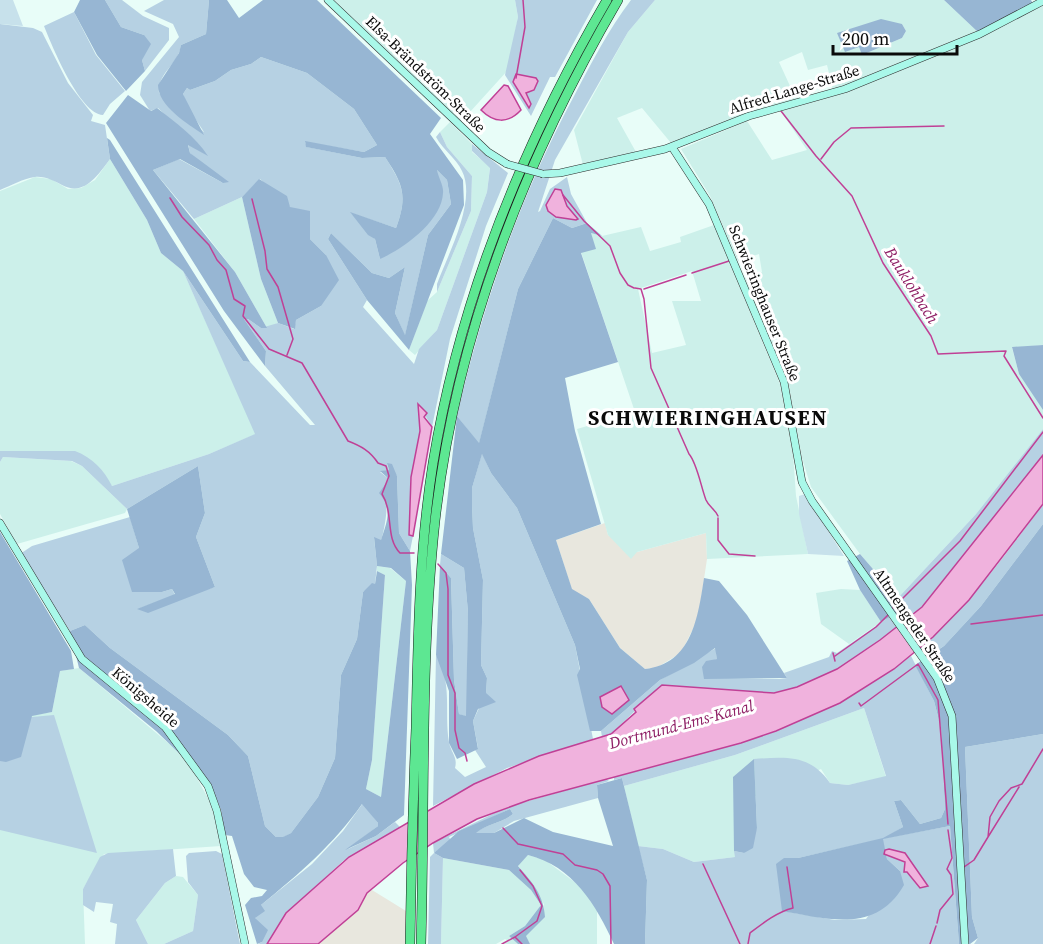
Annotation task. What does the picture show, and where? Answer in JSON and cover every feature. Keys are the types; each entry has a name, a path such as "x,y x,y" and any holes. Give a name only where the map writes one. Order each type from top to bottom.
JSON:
{"highway":[{"path":"410,944 413,791 423,545 434,461 451,377 476,286 509,195 539,127 607,0"},
{"path":"421,944 430,578 442,471 462,370 484,291 515,206 558,110 618,0"},
{"path":"602,27 626,0"}],"street":[{"name":"Elsa-Brändström-Straße","path":"328,0 488,152 507,164 543,174"},
{"name":"Alfred-Lange-Straße","path":"543,174 566,172 672,147 749,116 860,84 980,34 1043,1"},
{"name":"Schwieringhauser Straße","path":"672,147 713,212 784,382 802,482"},
{"name":"Altmengeder Straße","path":"802,482 812,501 921,653 945,695 952,716 965,944"},
{"name":"Königsheide","path":"0,523 82,659 165,727 208,786 217,811 245,944"}],"shaded area":[{"path":"0,0 13,0 23,26 0,24"},
{"path":"80,0 105,0 121,27 144,35 151,44 142,60 145,71 126,91 97,55 74,12"},
{"path":"105,0 122,0 143,16 169,28 169,40 145,71 142,60 144,35 121,27"},
{"path":"164,0 209,0 206,34 181,45 159,86 159,93 204,132 188,108 183,94 187,88 190,90 215,81 231,70 251,64 261,57 307,73 354,109 377,145 364,152 305,142 307,147 362,158 385,157 402,191 402,207 396,228 351,213 375,239 380,259 436,169 447,180 451,204 428,235 405,336 395,313 405,267 389,278 372,273 331,233 328,239 367,300 363,307 414,364 419,349 437,330 487,192 490,168 472,151 472,144 508,173 486,226 450,339 432,427 419,405 420,431 411,477 409,534 413,536 410,551 399,533 397,476 387,464 389,470 380,472 389,479 386,517 381,541 374,538 377,566 375,584 363,592 357,639 341,675 335,758 318,797 291,833 284,837 276,837 265,826 248,756 228,735 110,648 85,625 70,631 20,554 32,546 130,517 139,548 162,592 172,589 175,595 138,609 215,587 196,537 205,513 198,466 127,509 82,466 72,461 3,457 0,462 0,451 75,451 97,465 112,486 209,454 255,434 183,271 243,361 250,362 310,425 315,425 265,366 266,351 244,319 248,319 261,328 278,323 294,329 296,320 321,306 326,255 310,239 290,207 260,179 242,197 194,219 153,170 179,159 223,183 190,153 188,144 207,155 158,108 150,111 140,95 142,82 179,37 173,24 144,11"},
{"path":"209,0 227,0 239,18 263,0 317,0 441,118 430,134 463,180 464,205 409,350 367,300 328,239 331,233 372,273 389,278 405,267 395,313 405,335 428,235 451,204 447,180 437,170 443,193 441,203 429,224 410,241 380,259 375,239 368,235 350,212 396,228 403,199 400,183 385,157 362,158 306,147 305,141 364,152 377,145 354,109 307,73 261,57 251,64 231,70 215,81 190,90 187,88 183,94 204,135 182,120 163,100 158,85 179,53 181,45 206,34"},
{"path":"332,0 515,0 518,17 508,70 460,123"},
{"path":"515,0 597,0 555,77 550,77 531,116 505,75 518,17"},
{"path":"631,0 655,0 628,32 555,160 538,212 550,189 567,177 571,194 587,223 572,228 553,218 518,289 479,444 457,416 478,333 491,293 519,213 554,136 600,48"},
{"path":"655,0 944,0 980,34 1043,1 1043,345 1012,348 1019,374 1043,410 1043,429 976,514 898,598 860,554 811,487 802,458 788,381 745,278 762,272 759,254 738,261 710,196 681,149 747,121 772,160 807,150 780,110 833,90 827,65 808,70 802,52 779,62 796,99 755,111 671,143 642,108 617,118 636,152 583,165 574,130 628,32","holes":["902,24 906,31 902,38 862,55 859,47"]},
{"path":"944,0 1031,0 1034,6 980,34"},
{"path":"74,12 96,55 125,91 110,104 103,115 94,112 76,92 44,26"},
{"path":"881,19 902,24 906,31 902,38 862,55 859,47 845,52 837,33"},
{"path":"0,24 33,28 42,32 68,83 93,115 91,121 105,125 110,159 84,186 70,188 46,178 35,177 0,190"},
{"path":"128,95 151,111 157,108 185,130 208,156 188,145 190,153 229,182 223,183 180,159 153,170 235,272 267,328 261,328 248,319 244,319 266,351 265,366 224,311 106,123"},
{"path":"450,122 472,144 472,152 490,167 487,192 437,330 415,355 409,350 427,301 437,292 471,211 472,176 447,147 440,132"},
{"path":"440,132 447,147 472,176 471,211 437,292 437,284 464,212 466,197 466,183 462,171 436,137"},
{"path":"107,138 250,362 243,361 183,271 161,253 147,220 110,159"},
{"path":"110,159 147,220 161,253 183,271 256,434 209,454 112,486 75,452 0,451 0,191 35,177 51,179 68,189 81,188 95,180"},
{"path":"259,179 287,196 290,207 310,211 310,239 326,255 339,280 321,306 296,320 295,329 278,323 261,279 242,197"},
{"path":"242,197 261,279 278,323 267,328 235,272 194,219"},
{"path":"553,218 572,228 587,223 602,236 591,233 596,249 581,253 618,362 565,378 575,431 601,524 556,540 572,589 589,599 620,648 645,669 661,665 683,648 695,623 704,578 719,581 747,615 787,678 704,679 702,667 706,661 717,659 715,648 694,663 660,680 601,731 590,731 577,675 580,669 575,645 517,508 491,473 482,454 472,488 473,528 483,580 481,665 487,678 486,693 496,702 478,709 473,721 478,749 457,759 449,743 449,691 436,655 440,565 451,578 454,680 459,714 466,716 468,612 464,568 441,554 457,416 479,443 518,289"},
{"path":"714,225 780,384 793,454 796,496 808,554 707,559 706,533 637,552 631,559 608,535 577,429 635,412 581,252 591,233 602,236 641,227 650,251 681,242 680,237","holes":["692,271 701,301 672,301 686,345 652,353 638,289"]},
{"path":"1043,345 1043,410 1019,374 1012,347"},
{"path":"1043,429 1043,455 920,609 903,622 896,613 902,609 898,598 976,514"},
{"path":"482,453 491,473 517,508 575,645 593,739 507,768 433,806 436,655 446,687 448,731 450,746 456,761 455,768 465,777 486,767 475,750 478,748 473,721 486,693 487,678 481,665 483,580 473,528 472,505 472,488"},
{"path":"3,457 71,461 82,466 127,509 125,513 17,544 0,514 0,462"},
{"path":"387,463 392,464 397,476 399,533 410,551 412,585 404,815 376,836 345,850 378,826 362,804 315,858 261,905 265,911 255,918 268,930 262,942 257,944 245,905 251,898 262,896 267,890 254,887 244,874 232,836 225,835 221,810 210,783 156,731 79,668 70,631 85,625 110,648 228,735 248,756 265,826 276,837 283,837 291,833 318,797 335,758 341,675 357,639 363,592 372,583 375,584 377,571 385,575 372,760 366,789 381,797 406,581 391,568 377,566 374,537 381,540 388,516 386,505 379,493 389,479 380,471 389,470"},
{"path":"198,466 205,513 196,537 215,587 148,613 137,609 175,594 172,589 162,592 132,592 122,560 139,548 127,509"},
{"path":"805,494 844,556 808,554 799,514 799,496"},
{"path":"1043,504 1043,524 981,606 944,646 926,657 921,647 971,597"},
{"path":"605,523 608,535 637,552 706,533 707,559 698,619 681,653 656,668 645,669 620,648 589,599 572,590 556,540"},
{"path":"1043,524 1043,734 965,747 972,917 978,938 970,944 959,944 950,826 883,839 887,859 900,871 904,885 893,901 880,911 865,917 833,919 782,911 776,864 784,858 798,858 883,838 903,827 894,801 901,800 920,824 941,818 945,809 941,728 934,701 915,665 944,646 981,606"},
{"path":"0,532 71,651 74,669 60,671 52,712 32,716 21,757 6,762 0,761"},
{"path":"441,554 464,568 468,612 467,717 459,714 454,680 451,578 440,565"},
{"path":"860,554 898,598 902,610 881,622 860,590 847,561"},
{"path":"377,566 390,568 406,581 381,797 366,789 372,760 385,575 377,571"},
{"path":"841,589 860,590 881,622 849,644 821,624 816,593"},
{"path":"889,617 897,627 870,648 822,678 788,691 772,693 731,692 662,685 611,734 602,737 601,731 660,680 716,648 717,659 712,661 727,678 787,678 784,673 829,657 832,651 837,653"},
{"path":"911,656 934,701 941,728 945,809 941,818 920,824 901,800 894,801 903,827 885,838 950,826 959,944 645,944 647,880 638,846 663,849 694,862 735,857 734,851 744,853 757,828 754,759 787,758 806,762 830,783 848,785 886,776 864,708 735,755 624,786 622,778 614,780 614,777 732,745 768,732 840,701 875,681","holes":["882,839 887,859 900,871 866,919 835,920 783,911 784,858 798,858"]},
{"path":"0,663 11,708 32,717 54,715 97,853 0,830"},
{"path":"79,668 186,758 215,811 221,846 104,854 83,889 85,944 0,944 0,761 21,757 32,715 52,712 60,671"},
{"path":"864,708 886,777 848,785 830,783 821,769 734,805 735,857 694,862 663,849 638,846 624,786 735,755"},
{"path":"1043,734 1043,944 974,944 978,938 972,917 965,747"},
{"path":"754,759 757,828 753,848 744,853 734,851 733,777"},
{"path":"622,778 647,880 645,944 614,944 599,915 581,889 558,868 528,855 518,866 540,895 545,917 526,936 530,944 518,944 509,936 525,926 541,905 531,890 509,870 443,858 434,853 459,831 510,809 513,814 476,833 494,833 524,818 553,832 613,846 598,798 597,785"},
{"path":"606,779 609,781 597,785 598,798 514,821 494,833 475,833 509,817 513,814 510,809 449,837 451,841 434,853 433,843 507,807"},
{"path":"363,803 378,826 348,849 376,836 395,822 400,827 343,861 286,914 267,944 258,944 262,942 255,918 261,905 312,864 343,831"},
{"path":"173,849 176,876 165,883 136,920 148,944 115,944 117,924 110,922 113,904 96,902 94,912 83,905 83,889 100,857 108,853"},
{"path":"216,851 222,854 240,944 164,944 193,931 198,895 188,882 186,856 189,853"},
{"path":"434,853 443,858 441,944 428,944 430,857"},
{"path":"528,855 545,860 580,886 597,907 597,944 530,944 525,936 544,917 544,904 518,865"},
{"path":"443,858 509,870 531,890 541,905 525,926 509,936 518,944 504,944 509,941 505,939 496,944 441,944"},
{"path":"176,876 183,877 198,895 193,931 164,944 148,944 136,920 165,883"},
{"path":"359,882 406,911 405,944 294,944"}],"water":[{"path":"516,74 536,78 538,81 534,90 526,93 531,104 529,108 513,82"},
{"path":"504,85 508,86 521,110 511,118 501,120 481,110"},
{"path":"555,189 561,190 567,206 578,219 556,217 548,211 546,205"},
{"path":"418,404 427,413 424,417 432,427 413,536 409,535 411,477 420,431"},
{"name":"Dortmund-Ems-Kanal","path":"1043,455 1043,504 969,600 933,637 894,669 840,703 776,731 741,743 529,800 477,819 433,843 403,863 367,893 358,910 318,944 267,944 286,913 349,857 474,784 539,756 611,734 636,712 634,709 662,685 774,693 797,687 837,669 880,640 922,607"},
{"path":"621,686 629,700 612,714 602,707 600,697"},
{"path":"885,850 905,853 928,886 920,888 907,872 904,872 905,862 884,854"}],"waterway":[{"path":"516,78 525,27 523,0"},
{"name":"Bauklohbach","path":"781,111 816,156 852,196 883,263 931,336 938,354 1006,351 1004,356 1043,418"},
{"path":"821,159 834,142 851,128 944,126"},
{"path":"563,195 584,221 610,246 620,273 628,285 634,288"},
{"path":"170,198 182,217 209,245 217,260 226,270 234,299 245,306 243,316 269,349 302,363 348,441 365,449 378,463 386,466 389,476 382,494 388,509 395,547 400,553 414,553"},
{"path":"252,199 265,251 267,269 278,287 293,339 287,355"},
{"path":"692,273 729,261"},
{"path":"644,289 686,275"},
{"path":"635,288 641,289 644,299 651,368 694,463 706,500 718,516"},
{"name":"Bauklohbach","path":"892,609 960,541 1043,432"},
{"path":"718,518 718,540 729,554 755,556"},
{"path":"438,564 446,573 448,589 448,675 455,693 455,730 459,748 465,753 467,761"},
{"name":"Bauklohbach","path":"835,656 876,627 888,615"},
{"path":"971,624 1043,615"},
{"name":"Bauklohbach","path":"833,653 835,661"},
{"path":"859,703 861,706 918,664 938,700 948,824"},
{"path":"964,867 974,860 988,837 990,817 999,801 1011,788 1022,784 1043,749"},
{"path":"988,837 1019,787"},
{"path":"503,828 518,844 563,854 575,865 597,870 603,874 610,886 611,944"},
{"path":"937,923 940,910 953,894 951,875 947,869 952,858 948,830"},
{"path":"703,864 740,944"},
{"path":"748,944 750,933 776,915 793,908 787,867"},
{"path":"515,937 537,921 542,906 533,886 520,870"},
{"path":"930,944 936,926"},
{"path":"502,944 515,937 522,944"}],"district":[{"name":"SCHWIERINGHAUSEN","path":"708,417"}]}
